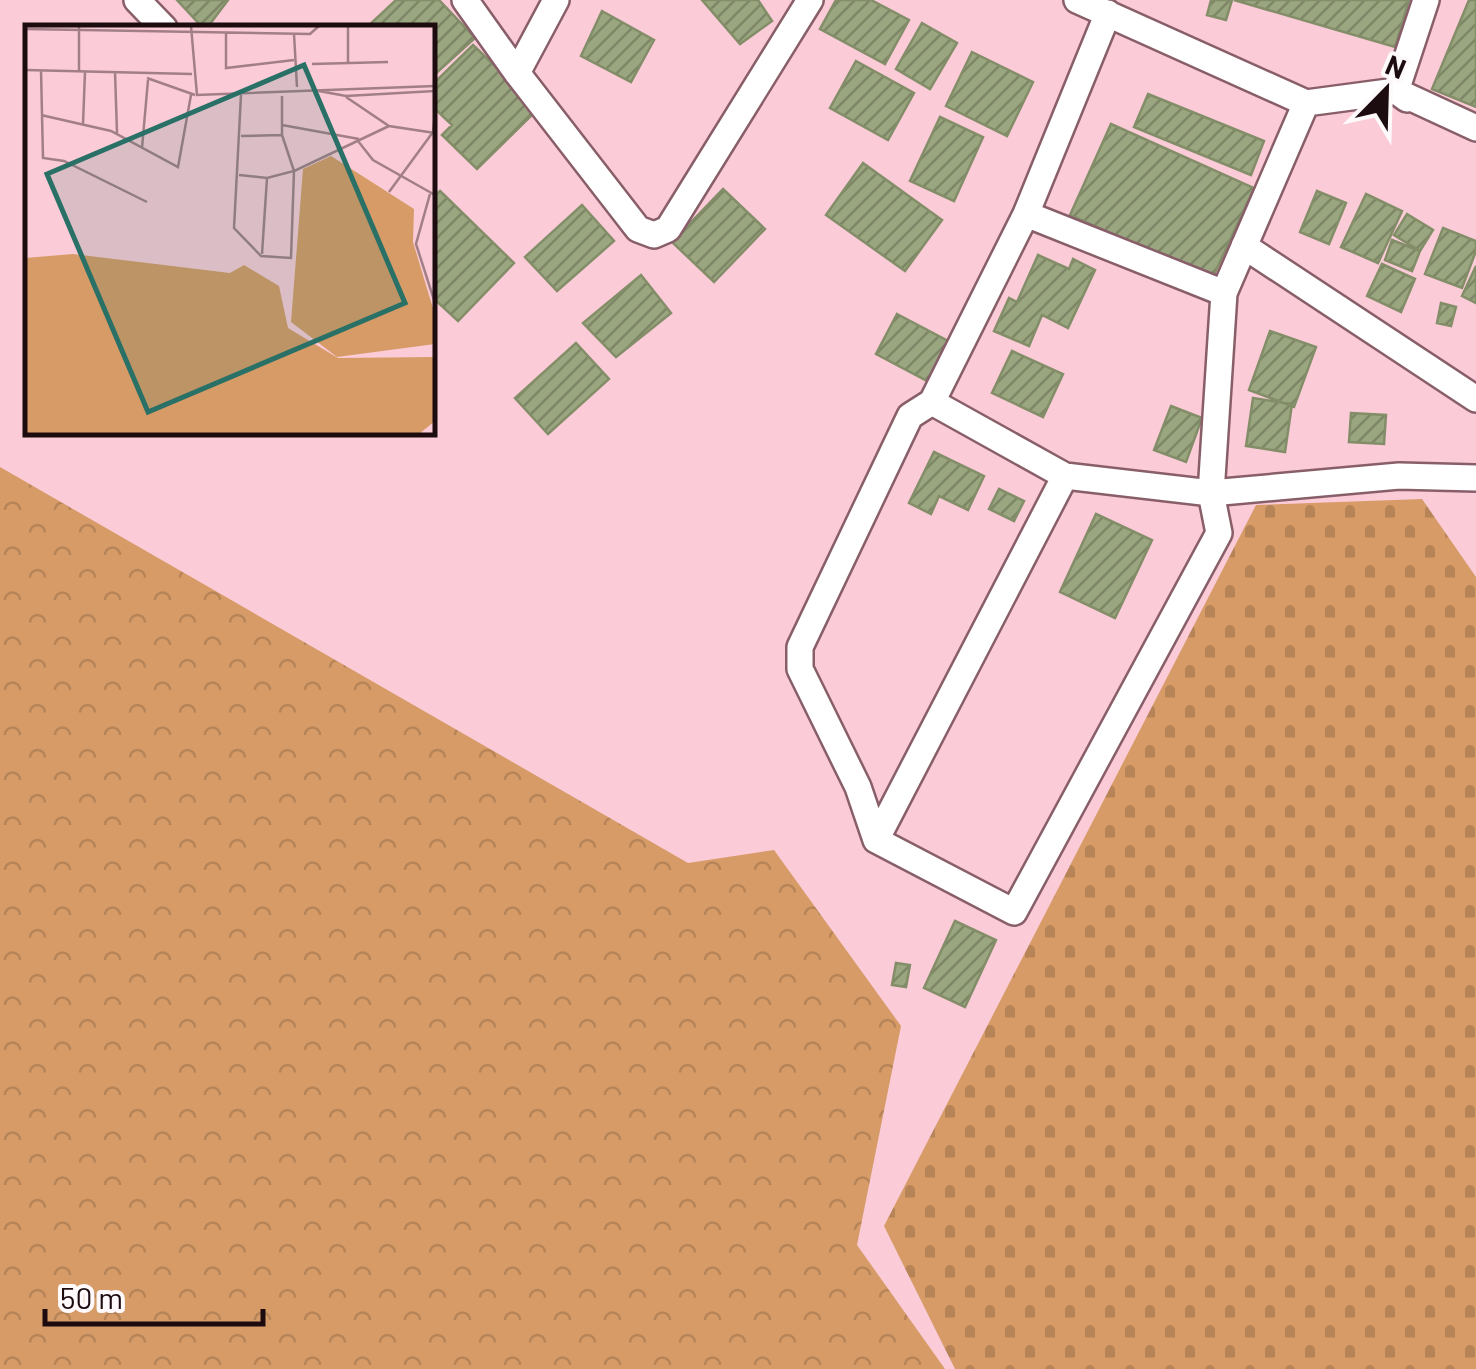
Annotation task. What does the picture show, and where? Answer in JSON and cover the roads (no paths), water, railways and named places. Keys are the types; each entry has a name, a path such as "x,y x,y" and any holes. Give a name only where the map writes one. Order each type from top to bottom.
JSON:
{"street":[{"path":"137,0 161,25"},
{"path":"465,0 638,229 654,234 668,229 810,0"},
{"path":"517,73 556,0"},
{"path":"1077,0 1306,103 1396,92 1476,128"},
{"path":"1396,92 1426,0"},
{"path":"1108,12 1026,214 932,402 910,416 800,647 800,669 858,786 876,840 1014,912 1219,533 1211,493 1224,293 1306,103"},
{"path":"1396,92 1476,146"},
{"path":"1026,214 1224,293"},
{"path":"1244,246 1476,400"},
{"path":"932,402 1064,476 1211,493 1399,476 1476,478"},
{"path":"876,840 1064,476"}]}
